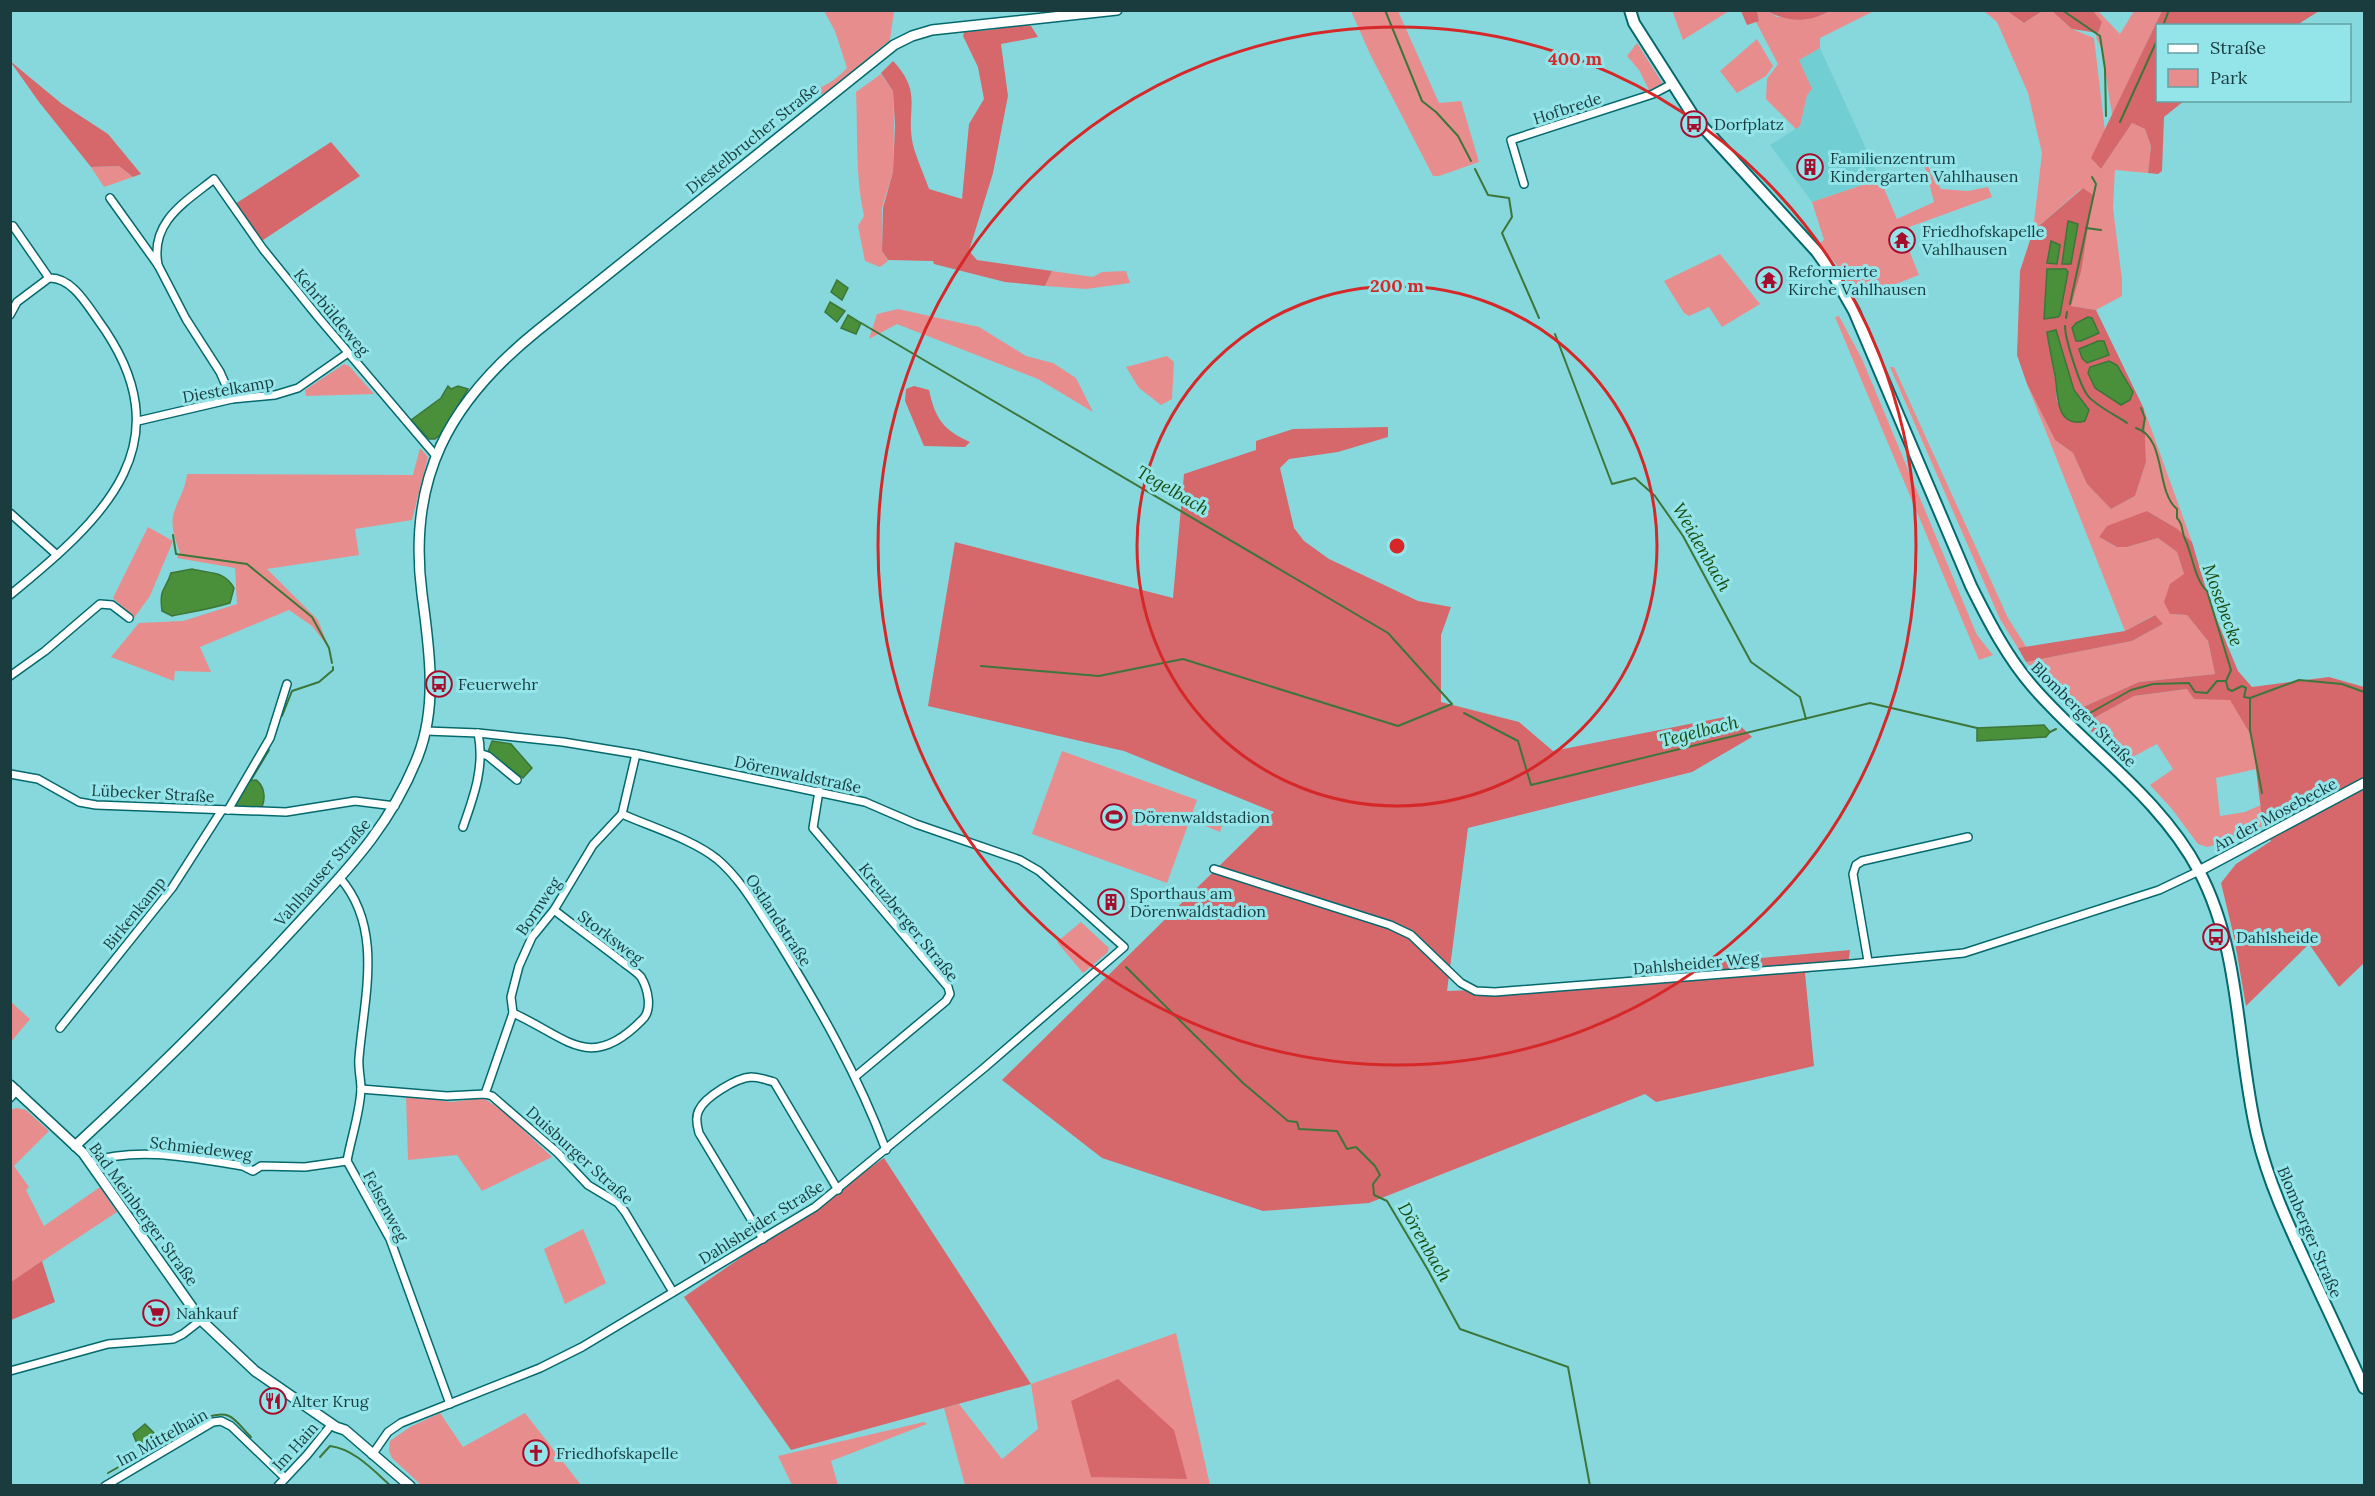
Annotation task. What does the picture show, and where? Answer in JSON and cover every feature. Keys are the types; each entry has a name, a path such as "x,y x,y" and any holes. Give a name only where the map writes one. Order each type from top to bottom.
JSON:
{"main road":[{"name":"Blomberger Straße","path":"1630,10 1634,23 1697,121 1817,252 1840,285 1971,586 2008,654 2048,703 2151,803 2172,828 2199,871 2214,907 2229,957 2251,1110 2274,1191 2364,1388"}],"street":[{"name":"Diestelbrucher Straße","path":"462,407 487,375 512,351 894,45 932,30 1117,10"},
{"name":"Hofbrede","path":"1524,184 1511,140 1658,93 1672,84"},
{"name":"Kehrbüldeweg","path":"158,265 155,249 160,233 172,212 214,180 263,249 436,456"},
{"path":"110,198 158,265 186,319 220,372 232,399"},
{"path":"13,226 49,278"},
{"path":"10,315 17,302 49,278 59,277 70,285 104,328 129,375 138,422 130,460 100,512 67,547 10,594"},
{"name":"Diestelkamp","path":"138,422 232,399 276,395 298,388 348,353"},
{"name":"Vahlhauser Straße","path":"75,1146 175,1053 243,983 340,878 369,844 395,806 418,756 426,731 430,675 419,570 419,533 427,484 436,456 462,407"},
{"path":"10,513 57,555"},
{"path":"10,676 45,651 100,604 112,605 129,618"},
{"name":"Lübecker Straße","path":"225,810 270,738 287,684"},
{"name":"Dörenwaldstraße","path":"426,731 478,733 636,753 866,802 916,824 1020,860 1039,871 1125,947"},
{"path":"463,827 476,790 482,754 478,733"},
{"path":"622,814 636,753"},
{"path":"482,754 489,756 517,780"},
{"name":"Lübecker Straße","path":"10,774 38,779 79,802 96,805 286,812 355,801 395,806"},
{"name":"An der Mosebecke","path":"2199,871 2364,783"},
{"name":"Kreuzberger Straße","path":"819,791 813,828 948,987 950,994 946,1000 856,1076"},
{"name":"Birkenkamp","path":"60,1028 172,888 225,810"},
{"name":"Bornweg","path":"485,1094 513,1013 511,997 519,966 532,937 554,910 593,844 622,814"},
{"name":"Ostlandstraße","path":"622,814 695,846 715,857 728,869 749,897 794,968 856,1076 886,1150"},
{"path":"1868,961 1853,874 1856,865 1862,861 1968,837"},
{"name":"Dahlsheider Weg","path":"1214,869 1411,934 1461,983 1476,991 1495,992 1964,953 2159,890 2199,871"},
{"name":"Felsenweg","path":"340,878 354,894 363,916 367,942 368,980 358,1061 361,1089 347,1161 390,1239 450,1404"},
{"name":"Storksweg","path":"513,1013 576,1046 590,1049 603,1048 628,1034 646,1016 649,995 640,976 554,910"},
{"name":"Dahlsheider Straße","path":"372,1455 388,1432 401,1423 540,1368 582,1347 763,1239 838,1190 1125,947"},
{"path":"763,1239 699,1133 696,1123 698,1111 714,1094 748,1077 774,1082 838,1190"},
{"path":"361,1089 447,1096 485,1094"},
{"name":"Bad Meinberger Straße","path":"13,1091 75,1146 89,1162 201,1320 255,1371 334,1425 361,1452 372,1455 410,1485"},
{"name":"Duisburger Straße","path":"485,1094 502,1103 558,1153 588,1185 618,1203 673,1292"},
{"name":"Schmiedeweg","path":"89,1162 102,1158 165,1154 243,1166 253,1171 261,1166 305,1167 347,1161"},
{"path":"10,1371 108,1344 173,1338 183,1334 201,1320"},
{"name":"Im Mittelhain","path":"105,1485 213,1422 221,1421 231,1426 285,1478"},
{"name":"Im Hain","path":"278,1485 334,1425"}],"shaded area":[{"path":"1741,11 1757,11 1759,21 1747,25"},
{"path":"1768,11 1829,11 1814,18 1798,20 1775,15"},
{"path":"2007,11 2042,11 2024,23"},
{"path":"2052,11 2093,11 2102,22 2098,33 2072,29"},
{"path":"2162,11 2319,11 2299,24 2156,24 2156,102 2183,102 2164,117 2162,171 2158,174 2148,173 2151,146 2145,129 2132,123 2101,169 2091,158"},
{"path":"1020,24 1031,26 1038,37 1001,44 1008,96 993,173 969,251 977,260 1052,271 1045,286 1005,282 934,264 933,261 888,260 882,251 883,208 893,172 895,126 893,91 881,73 893,61 908,83 912,101 913,145 929,189 962,199 969,124 984,99 978,67 963,36 964,32"},
{"path":"1820,48 1880,179 1812,202 1770,145 1800,126 1807,95 1799,60"},
{"path":"10,61 62,104 108,134 141,174 133,177 119,166 91,167 39,102"},
{"path":"331,142 360,176 260,242 235,204"},
{"path":"2083,188 2093,195 2081,272 2071,306 2096,310 2144,409 2146,462 2135,496 2111,509 2087,484 2073,453 2055,440 2027,384 2017,355 2020,271 2033,231","holes":["2056,331 2074,390 2089,410 2057,402 2047,332"]},
{"path":"2068,221 2078,224 2071,264 2062,264"},
{"path":"2051,241 2060,245 2057,264 2047,263"},
{"path":"2047,269 2066,269 2068,272 2060,315 2044,319"},
{"path":"837,280 848,288 842,300 831,292"},
{"path":"830,302 845,311 837,322 825,312"},
{"path":"848,315 861,323 856,334 841,328"},
{"path":"2088,317 2092,318 2099,333 2076,341 2072,328 2076,323"},
{"path":"2056,330 2074,390 2089,410 2085,421 2068,420 2060,408 2047,332"},
{"path":"2098,341 2104,341 2109,355 2087,363 2082,358 2079,349"},
{"path":"2109,361 2117,365 2133,392 2130,400 2121,405 2095,388 2088,373 2090,367"},
{"path":"448,386 451,389 458,386 468,389 440,435 435,439 429,439 411,420 441,398"},
{"path":"914,386 929,390 937,416 953,433 970,442 965,447 924,446 905,401 906,389"},
{"path":"1388,427 1388,437 1338,452 1289,459 1280,468 1294,528 1304,541 1329,559 1418,601 1451,607 1441,635 1441,702 1519,722 1553,751 1730,716 1752,737 1692,772 1468,828 1447,991 1625,984 1640,969 1850,950 1848,966 1805,973 1814,1066 1656,1102 1645,1094 1369,1203 1263,1211 1102,1158 1002,1080 1274,812 1124,751 928,706 955,542 1173,598 1184,474 1256,450 1256,441 1293,429"},
{"path":"2147,511 2176,528 2192,542 2211,606 2238,671 2252,687 2329,677 2364,687 2364,963 2339,987 2309,944 2246,1006 2234,937 2221,883 2236,864 2271,841 2263,826 2252,737 2230,700 2194,699 2187,689 2134,696 2092,719 2124,753 2118,758 2072,712 2139,682 2215,674 2208,641 2187,615 2170,614 2164,602 2170,584 2184,574 2177,552 2158,538 2127,547 2117,547 2099,537 2107,526"},
{"path":"192,569 226,578 234,588 230,603 172,616 162,611 162,593 171,573"},
{"path":"2155,615 2163,624 2132,641 2026,662 2018,648 2125,631"},
{"path":"2044,725 2050,732 2046,737 1977,741 1977,728"},
{"path":"492,741 511,744 532,768 523,778 488,752"},
{"path":"256,780 264,792 262,807 237,807 236,804 247,781"},
{"path":"884,1158 1031,1384 791,1450 684,1297"},
{"path":"42,1261 55,1302 11,1320 11,1282"},
{"path":"1118,1379 1174,1430 1187,1479 1091,1477 1071,1401"},
{"path":"145,1424 159,1438 140,1451 133,1434"}],"green space":[{"path":"1672,10 1729,10 1729,11 1683,40"},
{"path":"824,11 894,11 890,40 825,94 808,92 829,83 847,68 835,31"},
{"path":"1351,11 1398,11 1439,103 1461,101 1479,162 1433,176 1370,54"},
{"path":"1757,11 1768,11 1777,17 1820,16 1829,11 1874,11 1820,38 1820,48 1799,60 1812,89 1807,95 1800,126 1796,129 1766,99 1767,79 1778,64 1756,22 1759,20"},
{"path":"1984,11 2007,11 2024,23 2042,11 2052,11 2072,29 2094,38 2105,131 2092,158 2101,169 2132,123 2145,129 2151,146 2148,173 2115,170 2113,208 2122,296 2096,310 2071,306 2081,272 2082,188 2033,231 2042,153 2028,93 1997,22"},
{"path":"2093,11 2098,11 2120,34 2134,11 2162,11 2112,115 2102,50 2096,37 2102,22"},
{"path":"1757,39 1773,66 1766,76 1737,93 1720,71"},
{"path":"1637,43 1663,84 1650,92 1639,70 1627,56"},
{"path":"881,74 893,91 894,126 893,172 882,208 882,251 888,261 880,267 865,261 858,226 864,216 858,170 856,92"},
{"path":"1922,156 1941,189 1968,191 1988,187 1992,197 1901,230 1919,275 1857,299 1841,270 1819,244 1824,240 1812,202 1880,179 1897,219 1934,202"},
{"path":"119,166 133,177 104,187 91,167"},
{"path":"1720,254 1760,304 1722,327 1709,307 1689,316 1684,313 1664,281"},
{"path":"1052,271 1093,277 1102,272 1126,271 1130,283 1086,289 1045,286"},
{"path":"898,309 979,327 1026,356 1053,363 1076,378 1093,412 1038,379 897,324 869,339 877,314"},
{"path":"1839,316 1862,359 1977,635 1993,655 1979,660 1835,317"},
{"path":"1167,356 1174,362 1172,399 1161,405 1139,388 1126,367"},
{"path":"344,364 349,366 374,394 306,396 305,390"},
{"path":"1890,367 1894,367 2008,618 2027,648 2018,648 2000,619"},
{"path":"2027,384 2055,440 2073,453 2087,484 2111,509 2135,496 2146,462 2144,409 2192,542 2171,525 2147,511 2099,537 2117,547 2127,547 2158,538 2177,552 2184,574 2170,614 2187,615 2208,641 2215,674 2139,682 2072,712 2026,662 2132,641 2163,624 2154,615 2125,631"},
{"path":"420,448 428,457 412,520 355,529 359,555 267,569 318,620 329,648 312,626 289,610 200,647 211,672 175,671 174,681 111,657 139,623 183,621 237,604 235,568 177,558 180,553 173,530 173,516 185,486 187,474 413,475"},
{"path":"148,527 173,541 150,596 134,618 113,598"},
{"path":"2188,689 2194,699 2230,699 2252,737 2256,769 2216,778 2220,816 2245,812 2261,805 2263,826 2228,842 2207,847 2198,844 2172,809 2150,785 2173,769 2157,744 2123,762 2118,758 2124,753 2092,719 2134,696"},
{"name":"Dörenwaldstadion","path":"1062,751 1197,800 1167,883 1032,834"},
{"path":"1203,809 1225,817 1220,832 1198,823"},
{"path":"1081,922 1109,948 1107,953 1083,973 1057,942"},
{"path":"11,1002 30,1019 11,1042"},
{"path":"406,1096 451,1102 483,1098 501,1109 552,1157 482,1191 457,1155 408,1160"},
{"path":"16,1108 26,1110 49,1131 14,1166 29,1187 26,1190 44,1226 100,1187 117,1212 11,1282 10,1110"},
{"path":"583,1229 606,1283 565,1304 544,1249"},
{"path":"1176,1333 1210,1485 965,1485 944,1408 959,1404 1002,1459 1038,1429 1031,1384"},
{"path":"440,1413 463,1447 525,1413 581,1485 421,1485 392,1458 389,1451 390,1441 410,1427"},
{"path":"924,1422 927,1424 831,1461 838,1485 792,1485 778,1456"}],"waterway":[{"name":"Weidenbach","path":"1385,10 1422,101 1436,112 1458,136 1471,161"},
{"path":"2062,10 2100,36 2105,69 2106,116"},
{"name":"Mosebecke","path":"2164,24 2169,10"},
{"name":"Mosebecke","path":"2120,122 2156,42"},
{"name":"Weidenbach","path":"1475,169 1488,195 1509,198 1512,217 1502,233 1539,318"},
{"name":"Mosebecke","path":"2070,304 2096,184 2092,177"},
{"path":"2086,228 2101,230"},
{"name":"Mosebecke","path":"2066,318 2067,312"},
{"name":"Tegelbach","path":"861,323 1388,633 1452,704 1398,726 1183,659 1099,676 981,666"},
{"name":"Mosebecke","path":"2065,326 2067,341 2081,383 2088,396 2127,423"},
{"name":"Weidenbach","path":"1555,334 1612,484 1635,478 1655,496 1683,536 1751,662 1800,697 1806,719"},
{"path":"2141,408 2145,418 2143,429"},
{"name":"Mosebecke","path":"2136,428 2146,434 2157,453 2166,490 2170,501 2177,509 2177,518 2182,526 2199,581 2207,591 2231,670 2226,681 2228,689 2232,691 2242,686 2246,688 2244,697 2250,698 2299,680 2342,684 2364,692"},
{"path":"173,535 176,554 247,564 312,617 329,648 332,663"},
{"path":"282,716 292,691 319,682 333,670 333,667"},
{"name":"Tegelbach","path":"2081,718 2131,690 2153,684 2189,683 2195,692 2207,693 2217,681 2226,681"},
{"path":"2250,698 2250,730 2262,793"},
{"name":"Tegelbach","path":"1464,713 1518,741 1531,785 1870,703 1977,728"},
{"name":"Tegelbach","path":"2050,732 2056,729"},
{"path":"251,780 269,750"},
{"name":"Dörenbach","path":"1126,967 1243,1083 1288,1121 1297,1122 1299,1129 1337,1131 1347,1149 1356,1147 1375,1166 1380,1175 1373,1184 1374,1195 1387,1201 1460,1329 1568,1367 1590,1486"},
{"path":"108,1473 207,1417 227,1415 251,1437"},
{"path":"320,1457 330,1446 347,1451 363,1461 391,1486"}],"place":[{"name":"Dorfplatz","path":"1694,124"},
{"name":"Familienzentrum Kindergarten Vahlhausen","path":"1810,167"},
{"name":"Friedhofskapelle Vahlhausen","path":"1902,240"},
{"name":"Reformierte Kirche Vahlhausen","path":"1769,280"},
{"name":"Feuerwehr","path":"439,684"},
{"name":"Dörenwaldstadion","path":"1114,817"},
{"name":"Sporthaus am Dörenwaldstadion","path":"1111,902"},
{"name":"Dahlsheide","path":"2216,937"},
{"name":"Nahkauf","path":"156,1313"},
{"name":"Alter Krug","path":"273,1401"},
{"name":"Friedhofskapelle","path":"536,1453"}]}
